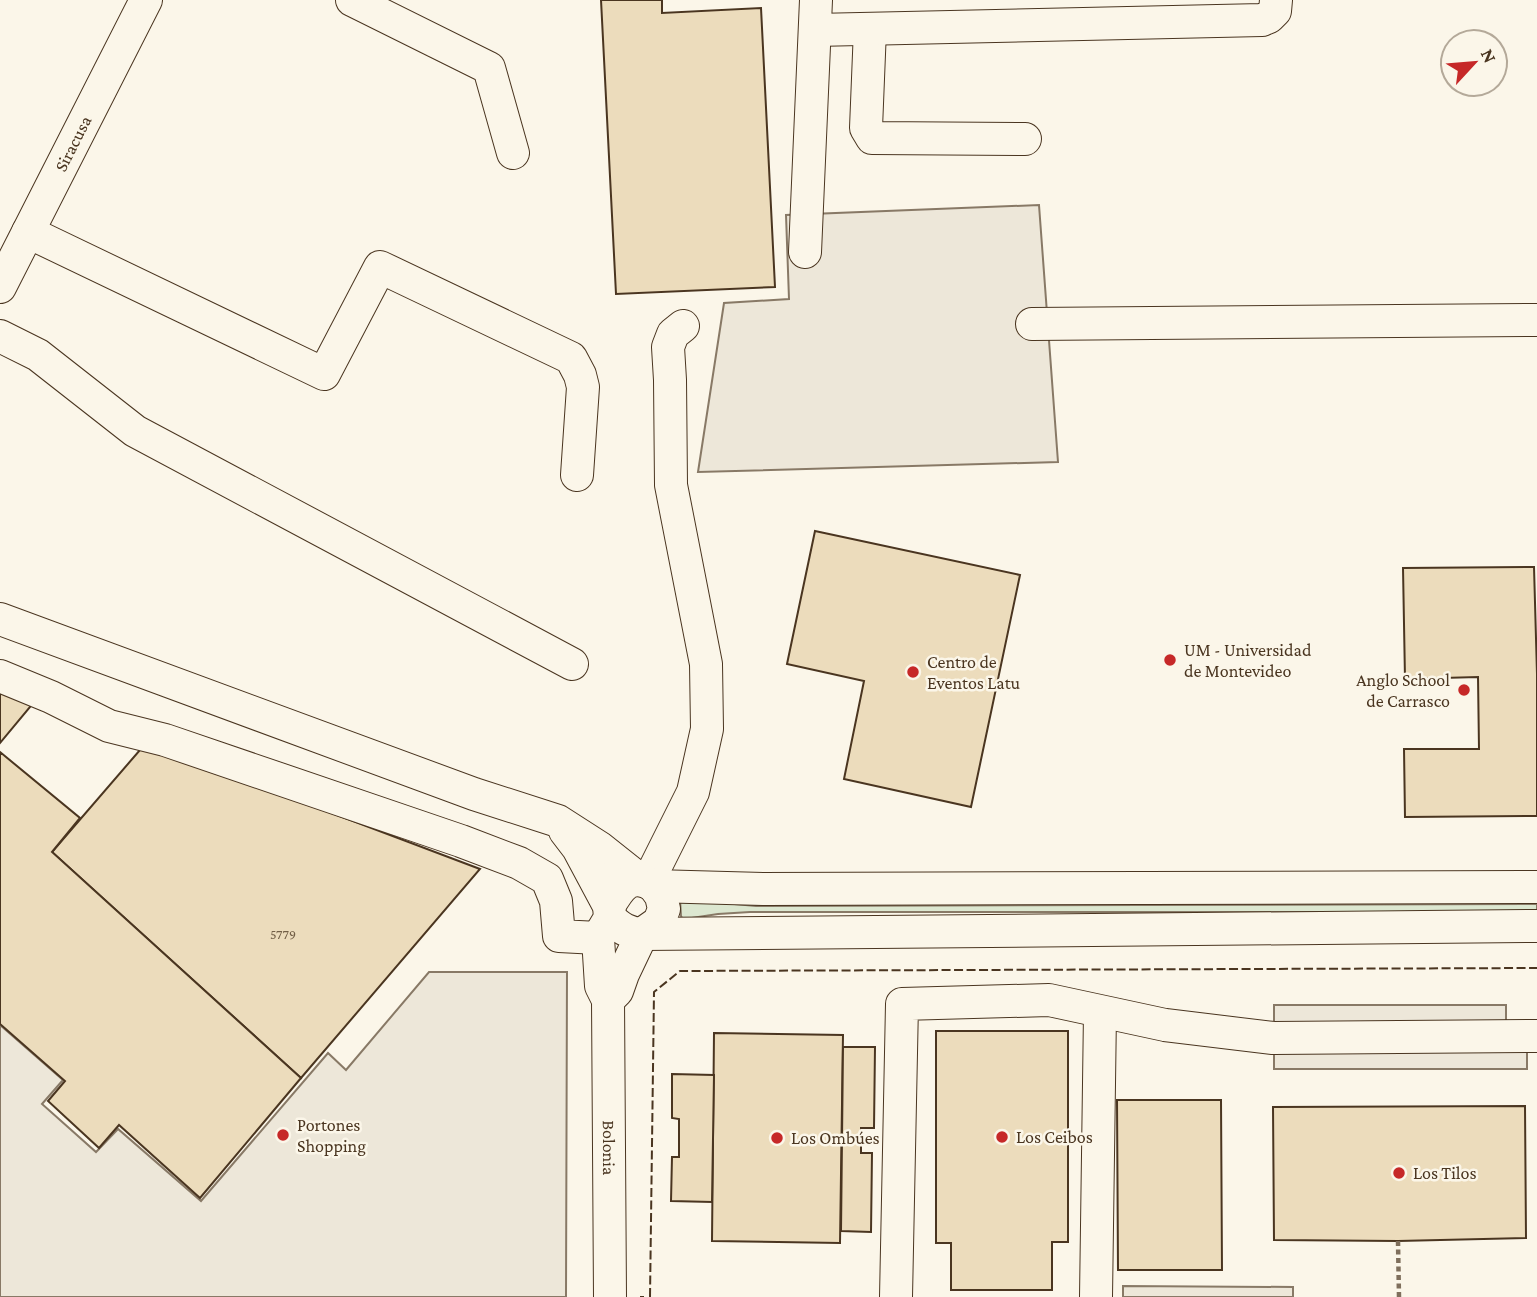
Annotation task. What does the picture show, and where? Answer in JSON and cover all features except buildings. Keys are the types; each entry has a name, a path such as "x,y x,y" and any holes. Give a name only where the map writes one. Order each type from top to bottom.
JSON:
{"street":[{"name":"Siracusa","path":"0,288 146,0"},
{"path":"352,0 489,68 513,153"},
{"path":"805,252 815,15 870,29 1262,20 1275,11 1276,0"},
{"path":"870,29 866,128 872,138 1025,139"},
{"path":"28,232 324,374 380,267 571,358 583,387 577,475"},
{"path":"1032,324 1537,320"},
{"path":"647,883 693,792 707,729 706,664 671,485 668,348 673,334 683,326"},
{"path":"0,336 38,355 135,431 572,664"},
{"path":"0,619 474,794 558,821 647,883"},
{"path":"0,676 51,697 109,726 165,740 519,863 547,880 556,901 559,936 606,921 629,933 642,934 1537,926"},
{"path":"461,841 474,794"},
{"path":"558,821 578,848 606,921"},
{"path":"606,921 619,889 626,883 763,889 1537,887"},
{"name":"Bolonia","path":"608,1000 617,991 642,934 659,922 664,909 661,896 647,883"},
{"name":"Bolonia","path":"606,921 601,986 608,1000 610,1297"},
{"path":"896,1297 902,1004 1049,1000 1165,1025 1273,1038 1537,1036"},
{"path":"1096,1297 1100,1012"}],"path":[{"path":"1398,1241 1399,1297"}],"green space":[{"path":"680,899 756,906 1537,904 1537,912 750,912 685,919 681,916"}],"shaded area":[{"path":"1039,205 1058,462 698,472 724,303 789,299 786,215"},
{"name":"Portones Shopping","path":"429,972 567,972 566,1297 0,1297 0,1025 63,1080 42,1104 96,1152 118,1129 201,1201 328,1053 346,1070"},
{"path":"1274,1005 1506,1005 1506,1025 1527,1025 1527,1069 1274,1069"},
{"path":"1123,1286 1293,1287 1293,1297 1123,1297"}],"fence":[{"path":"650,1297 654,992 680,971 1537,968"}],"place":[{"name":"UM - Universidad de Montevideo","path":"1170,660"},
{"name":"Centro de Eventos Latu","path":"913,672"},
{"name":"Anglo School de Carrasco","path":"1464,690"},
{"name":"Portones Shopping","path":"283,1135"},
{"name":"Los Ceibos","path":"1002,1137"},
{"name":"Los Ombúes","path":"777,1138"},
{"name":"Los Tilos","path":"1399,1173"}]}
